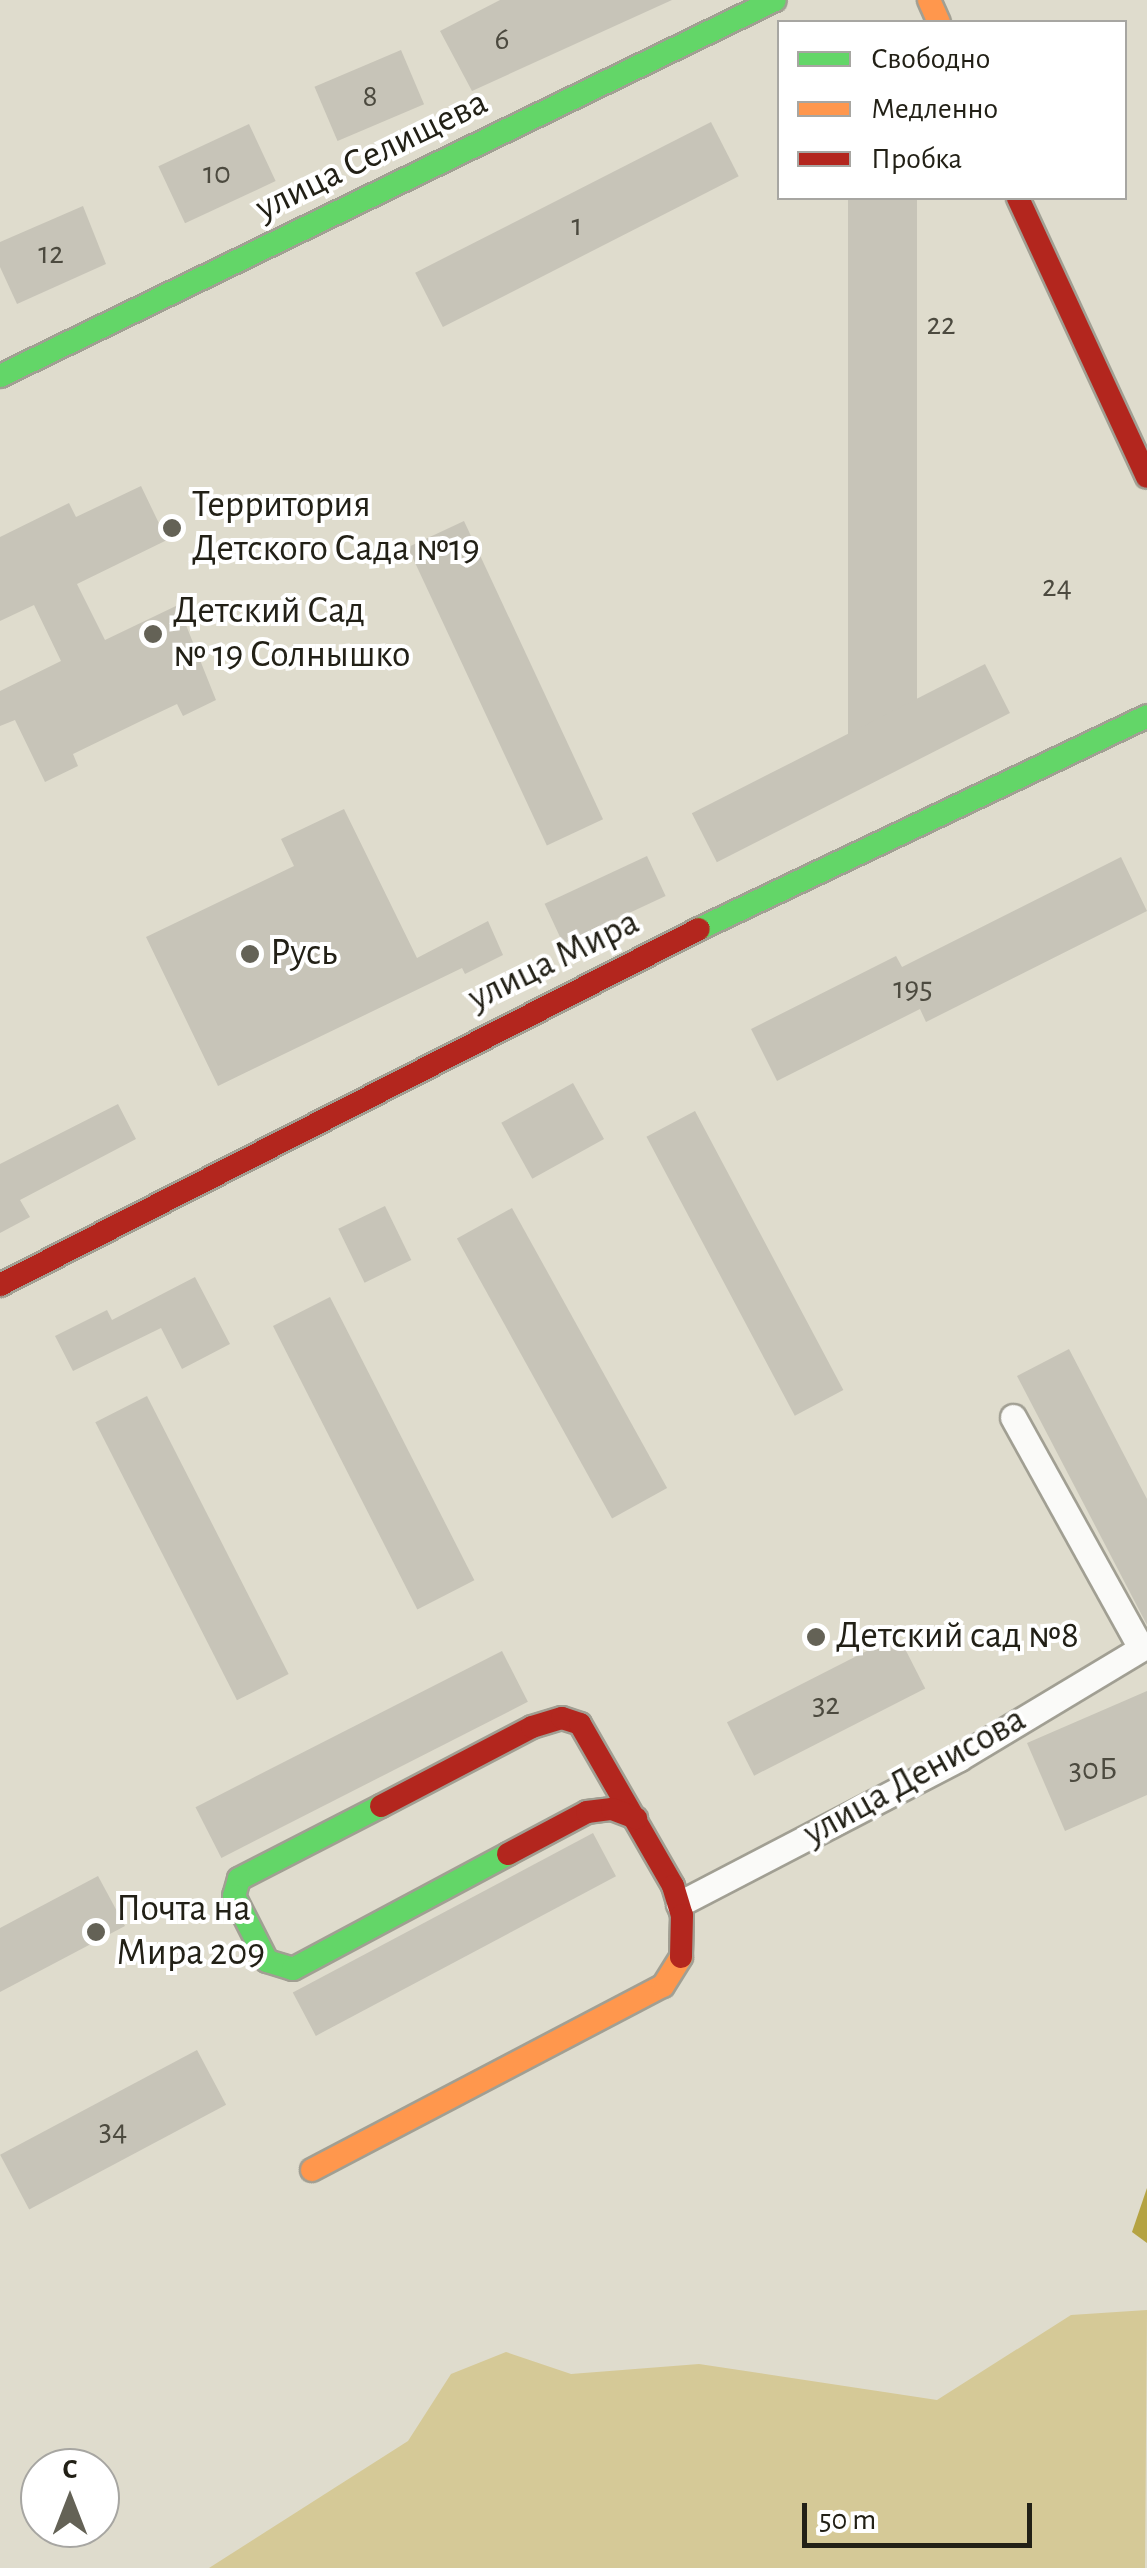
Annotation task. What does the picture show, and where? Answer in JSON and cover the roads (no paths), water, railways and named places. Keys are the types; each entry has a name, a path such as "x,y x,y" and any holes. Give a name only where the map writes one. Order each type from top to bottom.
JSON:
{"street":[{"name":"улица Селищева","path":"0,376 775,0"},
{"path":"1019,200 1147,477"},
{"name":"улица Мира","path":"0,1286 590,982 1147,716"},
{"path":"1013,1416 1144,1647"},
{"name":"улица Денисова","path":"679,1904 959,1758 1144,1647"},
{"path":"312,2170 663,1986 682,1958 679,1904 608,1766 580,1724 548,1719 244,1876 234,1896 267,1960 296,1968 586,1812 604,1793 608,1766"},
{"path":"586,1812 612,1808 636,1818"}],"place":[{"name":"Территория Детского Сада №19","path":"172,528"},
{"name":"Детский Сад № 19 Солнышко","path":"153,634"},
{"name":"Русь","path":"250,954"},
{"name":"Детский сад №8","path":"816,1637"},
{"name":"Почта на Мира 209","path":"96,1932"}]}
